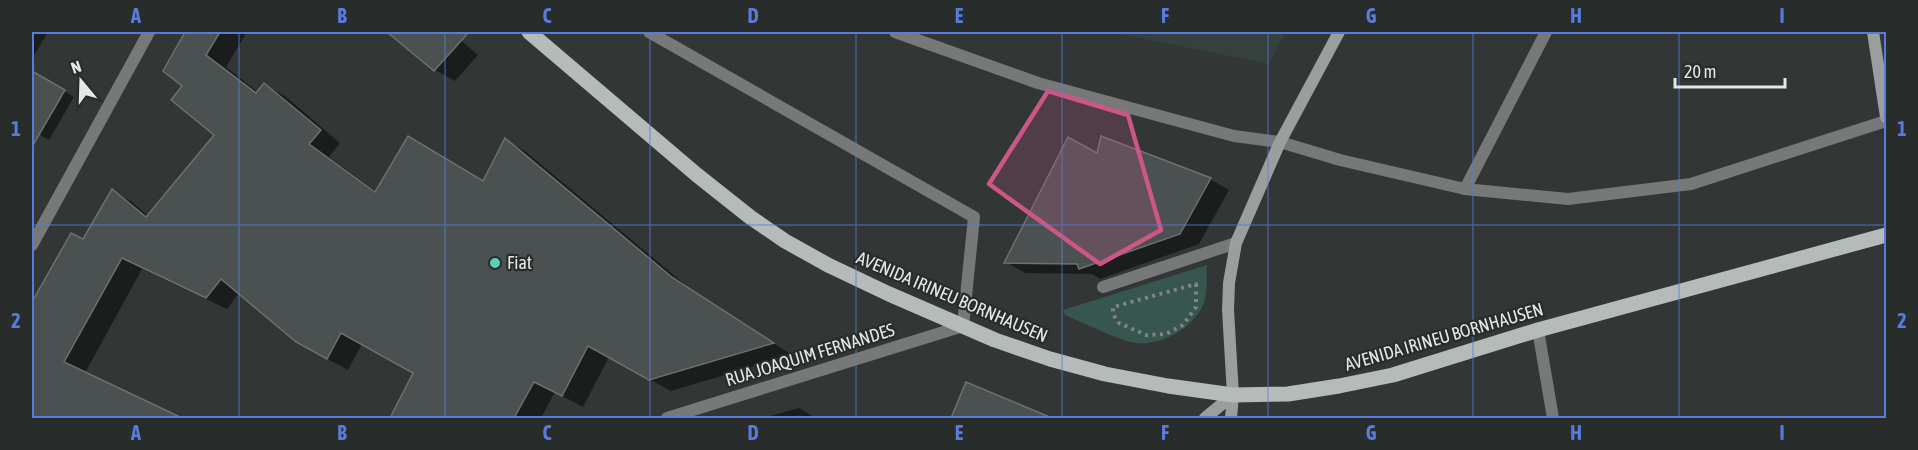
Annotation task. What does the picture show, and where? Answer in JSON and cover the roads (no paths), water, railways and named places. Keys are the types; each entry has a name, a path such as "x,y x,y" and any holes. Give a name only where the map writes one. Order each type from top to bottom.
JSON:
{"main road":[{"name":"AVENIDA IRINEU BORNHAUSEN","path":"528,32 750,217 785,241 828,265 888,294 995,340 1050,359 1105,374 1168,386 1233,394 1288,394 1393,375 1538,330 1887,235"},
{"path":"1231,418 1233,394 1228,310 1229,283 1236,243 1280,142 1339,32"},
{"path":"1873,32 1887,119"},
{"path":"1205,418 1233,394"}],"street":[{"path":"32,245 149,32"},
{"path":"649,32 974,217 963,326"},
{"path":"896,32 1038,83 1234,136 1280,142 1340,160 1465,189 1568,199 1691,184 1887,119"},
{"path":"1465,189 1546,32"},
{"path":"1103,287 1236,243"},
{"name":"RUA JOAQUIM FERNANDES","path":"667,418 963,326"},
{"path":"1538,330 1553,418"}],"place":[{"name":"Fiat","path":"495,263"}]}
